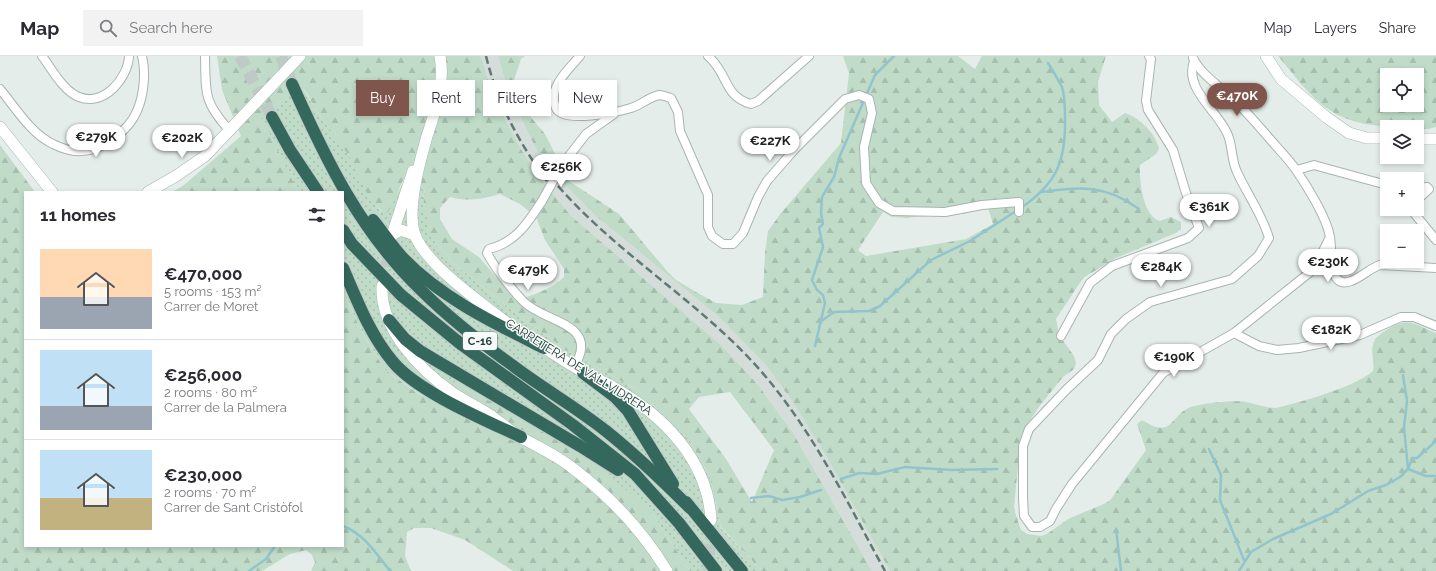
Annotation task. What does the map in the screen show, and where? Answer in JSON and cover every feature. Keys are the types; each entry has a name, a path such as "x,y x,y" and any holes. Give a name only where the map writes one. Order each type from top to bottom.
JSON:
{"highway":[{"name":"C-16","path":"292,84 328,162 364,222 394,261 420,289 455,322 511,365 605,430 652,470 690,508 742,571"},
{"path":"272,117 290,150 309,191"},
{"path":"314,132 369,215 403,258 440,289 491,320 544,348"},
{"path":"290,150 317,191"},
{"name":"C-16","path":"344,232 352,244 401,295 462,345 573,425 634,474 679,522 716,571"},
{"path":"344,270 373,333 394,362 405,374 450,401 521,437"},
{"path":"389,320 405,339 420,351 614,467 679,522"},
{"path":"579,370 615,397 628,411 662,467 690,508"},
{"name":"C-16","path":"697,545 707,571"}],"main road":[{"path":"150,191 190,167 205,156 300,56"},
{"name":"CARRETERA DE VALLVIDRERA","path":"440,56 442,73 441,90 425,143 413,206 416,235 429,254 451,278 496,315 579,370 613,387 640,404 669,428 689,454 699,471 707,491 711,520"},
{"path":"1266,56 1281,79 1349,133 1367,138 1380,138"},
{"path":"0,127 51,191"},
{"path":"1424,140 1436,139"},
{"name":"CARRETERA DE VALLVIDRERA","path":"416,235 401,230 392,235 413,171 425,143"},
{"path":"382,286 384,304 389,320 402,343 440,383 489,414 521,437 567,463 593,483 631,521 666,568"}],"street":[{"path":"42,56 68,91 79,98 100,97 118,84 129,64 129,56"},
{"path":"0,89 32,128 47,141 62,148 83,151 93,149 110,140 131,121 137,110 143,85 144,71 142,56"},
{"path":"205,56 208,101 215,114 230,129"},
{"path":"560,80 580,56"},
{"path":"708,56 719,66 732,94 741,101 751,104 758,101 809,56"},
{"path":"1061,336 1090,283 1112,266 1188,238 1199,228 1186,193 1173,150 1148,110 1146,102 1151,59 1149,56"},
{"path":"1193,58 1202,71 1256,122 1296,170 1322,213 1330,236 1334,273 1338,279 1344,283 1350,283 1373,267 1380,265 1436,268"},
{"path":"1193,58 1191,68 1195,86 1227,133 1236,170 1264,224 1269,238 1258,256 1232,279 1150,302 1126,319 1111,334 1098,360 1066,390 1029,429 1023,446 1023,498 1024,516 1032,527 1040,527 1050,522 1056,509 1072,484 1162,373 1234,333 1309,273 1316,265 1330,236"},
{"path":"559,81 555,89 553,100 556,110 559,112"},
{"path":"617,113 634,107 646,100 660,95 671,98 678,112 680,131 708,195 708,227 712,236 723,244 733,244 743,233 758,197 767,181 794,150 845,99 859,96 869,99 872,113 864,147 866,183 879,203 893,211 945,212 988,204 1019,202 1019,212"},
{"path":"579,370 582,348 574,330 566,324 534,310 524,302 487,253 489,249 500,246 514,238 528,223 562,165 586,134 612,116"},
{"path":"1296,170 1314,165 1380,183"},
{"path":"1424,187 1429,188 1424,193"},
{"path":"1416,216 1436,240"},
{"path":"1234,333 1259,346 1277,350 1299,348 1360,335 1401,317 1414,316 1436,326"}],"shaded area":[{"path":"481,56 498,56 505,80 488,80"},
{"path":"503,116 520,116 539,155 561,181 597,217 719,317 766,365 792,401 825,454 890,571 872,571 793,433 759,386 721,345 571,216 539,177 519,146"}],"green space":[{"path":"217,56 481,56 488,80 483,80 483,116 503,116 519,146 539,177 571,216 721,345 759,386 793,433 872,571 762,571 721,527 710,477 690,441 636,389 569,352 509,308 452,262 436,244 429,230 423,197 425,190 409,172 402,182 387,213 373,202 345,150 316,110 306,92 297,83 281,101 262,118 298,191 174,191 184,185 241,136 222,90","holes":["500,194 520,204 536,217 545,240 564,269 564,277 559,282 547,289 516,300 479,257 452,239 440,219 440,208 450,197 457,199 475,199","730,392 774,450 752,502 726,459 689,409 699,397"]},
{"path":"498,56 525,56 521,59 514,80 505,80"},
{"path":"843,56 958,56 975,69 982,56 1106,56 1098,82 1099,105 1112,122 1125,113 1131,115 1141,122 1154,137 1159,148 1156,154 1140,165 1140,180 1143,197 1154,218 1160,221 1171,217 1181,222 1181,229 1176,233 1116,258 1083,278 1056,319 1059,335 1074,356 1076,363 1074,369 1063,377 1038,408 1021,436 1014,506 1021,530 1027,534 1041,536 1047,534 1068,519 1106,503 1111,499 1146,450 1137,424 1142,420 1152,426 1160,428 1166,427 1184,411 1191,407 1219,402 1241,401 1276,408 1313,398 1341,388 1354,383 1373,371 1372,348 1375,339 1392,326 1407,322 1436,333 1436,571 890,571 825,454 792,401 766,365 719,317 597,217 561,181 539,155 520,116 530,116 545,134 569,181 619,214 676,280 716,303 742,305 763,297 765,253 768,231 781,213 841,143 849,73","holes":["988,207 993,224 966,239 866,256 858,250 883,212 892,217 907,218 941,214 964,214"]},
{"path":"1278,56 1436,56 1436,127 1424,129 1424,120 1380,120 1380,126 1355,121 1332,112 1315,99"},
{"path":"296,82 302,87 318,113 346,150 375,204 380,210 387,212 409,172 425,190 423,197 430,230 436,244 452,262 509,308 569,352 636,389 690,441 710,477 721,528 762,571 690,571 652,513 524,422 457,382 433,398 424,397 384,369 358,324 344,293 344,191 298,191 261,118 281,101"},
{"path":"0,145 34,191 24,191 24,547 344,547 344,293 358,324 384,369 424,397 433,398 449,383 457,382 597,464 652,513 690,571 513,571 465,540 431,528 414,528 407,532 405,556 411,571 311,571 315,562 312,555 306,550 290,554 262,571 0,571"}],"waterway":[{"path":"815,346 825,303 823,295 817,290 812,280 823,247 819,228 823,224 821,213 822,197 834,177 839,158 875,75 894,56"},
{"path":"1021,208 1033,199 1051,180 1057,170 1064,147 1064,94 1062,87 1048,63"},
{"path":"1041,192 1068,189 1092,189 1104,191 1127,201 1139,209"},
{"path":"820,322 834,312 869,311 880,306 931,260 970,241 1016,211"},
{"path":"1403,375 1407,401 1404,427 1408,469"},
{"path":"1239,571 1251,552 1273,539 1331,514 1368,491 1386,485 1400,477 1408,469 1412,458 1417,458 1436,441"},
{"path":"1209,449 1221,475 1220,500 1244,560"},
{"path":"841,479 859,473 877,474 905,467 952,470 997,469"},
{"path":"1408,469 1426,476 1436,476"},
{"path":"751,498 769,496 782,500 800,497 821,490"},
{"path":"344,526 363,539 375,551 390,571"},
{"path":"1116,529 1121,571"},
{"path":"249,571 266,559 274,547"}],"tunnel":[{"path":"240,56 272,117"},
{"path":"281,56 292,84"},
{"path":"383,283 390,247"},
{"path":"708,571 711,528"}],"railway":[{"path":"486,56 496,90 510,122 527,152 547,181"},
{"path":"558,186 580,210 604,232 726,335 770,382 789,407 824,460 885,571"}]}
